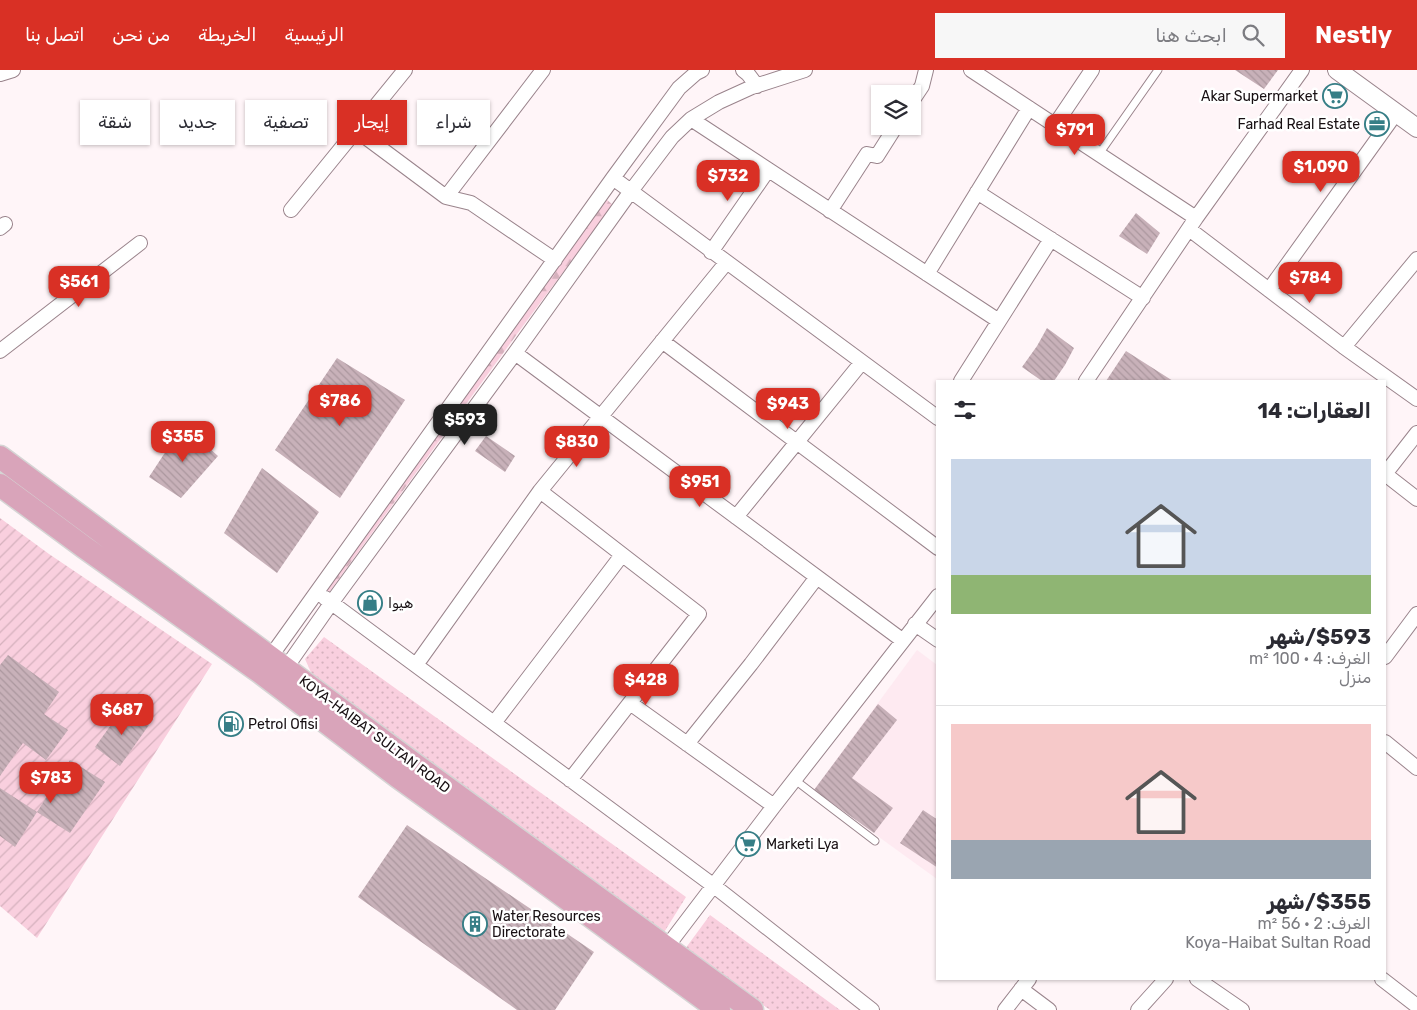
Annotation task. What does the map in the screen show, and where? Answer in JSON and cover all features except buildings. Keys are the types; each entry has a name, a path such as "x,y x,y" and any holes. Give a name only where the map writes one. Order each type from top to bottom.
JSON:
{"main road":[{"name":"KOYA-HAIBAT SULTAN ROAD","path":"0,457 273,670 397,776 719,1010"},
{"name":"KOYA-HAIBAT SULTAN ROAD","path":"0,485 84,547 273,670 752,1010"}],"street":[{"path":"0,74 13,70"},
{"path":"380,100 405,70"},
{"path":"446,197 543,70"},
{"path":"273,670 316,591 679,88 702,70"},
{"path":"743,70 756,86"},
{"path":"273,670 332,602 672,137 691,119 719,102 756,86 805,70"},
{"path":"921,87 926,70"},
{"path":"971,70 1099,154 1192,223 1269,290 1344,347 1417,398"},
{"path":"1055,125 1092,70"},
{"path":"1087,380 1192,223 1302,70"},
{"path":"1337,70 1417,128"},
{"path":"927,274 1029,108"},
{"path":"1269,290 1396,113"},
{"path":"691,119 999,321"},
{"path":"830,211 867,154 877,156 890,135"},
{"path":"291,210 344,145"},
{"path":"376,145 446,197 472,203 555,260"},
{"path":"712,252 768,170"},
{"path":"613,178 936,417"},
{"path":"977,192 1143,298"},
{"path":"962,380 1051,239"},
{"path":"0,351 140,243"},
{"path":"564,245 582,258"},
{"path":"1344,347 1417,259"},
{"path":"416,665 540,491 726,262"},
{"path":"662,341 936,546"},
{"path":"515,353 902,640"},
{"path":"736,517 862,362"},
{"path":"1386,473 1417,433"},
{"path":"1386,475 1417,499"},
{"path":"540,491 699,614 570,780"},
{"path":"494,723 622,555"},
{"path":"687,744 817,577"},
{"path":"316,591 714,886 872,1010"},
{"path":"666,948 902,640 936,598"},
{"path":"1386,657 1412,632 1417,614"},
{"path":"915,624 936,639"},
{"path":"630,703 774,806"},
{"path":"1386,743 1417,768"},
{"path":"1138,1010 1165,980"},
{"path":"1198,980 1242,1010"},
{"path":"1383,980 1417,1006"},
{"path":"1005,1010 1025,984 1049,1010"}],"lane":[{"path":"1099,154 1158,70"},
{"path":"795,780 875,841"}],"shaded area":[{"path":"917,650 936,664 936,878 814,790"}],"green space":[{"path":"606,199 613,205 327,595 321,590"},
{"path":"0,518 49,554 212,664 37,938 0,906"},
{"path":"324,637 686,897 663,934 314,679 305,659"},
{"path":"710,915 840,1010 770,1010 685,949"}],"place":[{"name":"Akar Supermarket","path":"1335,96"},
{"name":"Farhad Real Estate","path":"1377,124"},
{"name":"هیوا","path":"370,603"},
{"name":"Petrol Ofisi","path":"231,724"},
{"name":"Marketi Lya","path":"748,844"},
{"name":"Water Resources Directorate","path":"475,924"}]}
